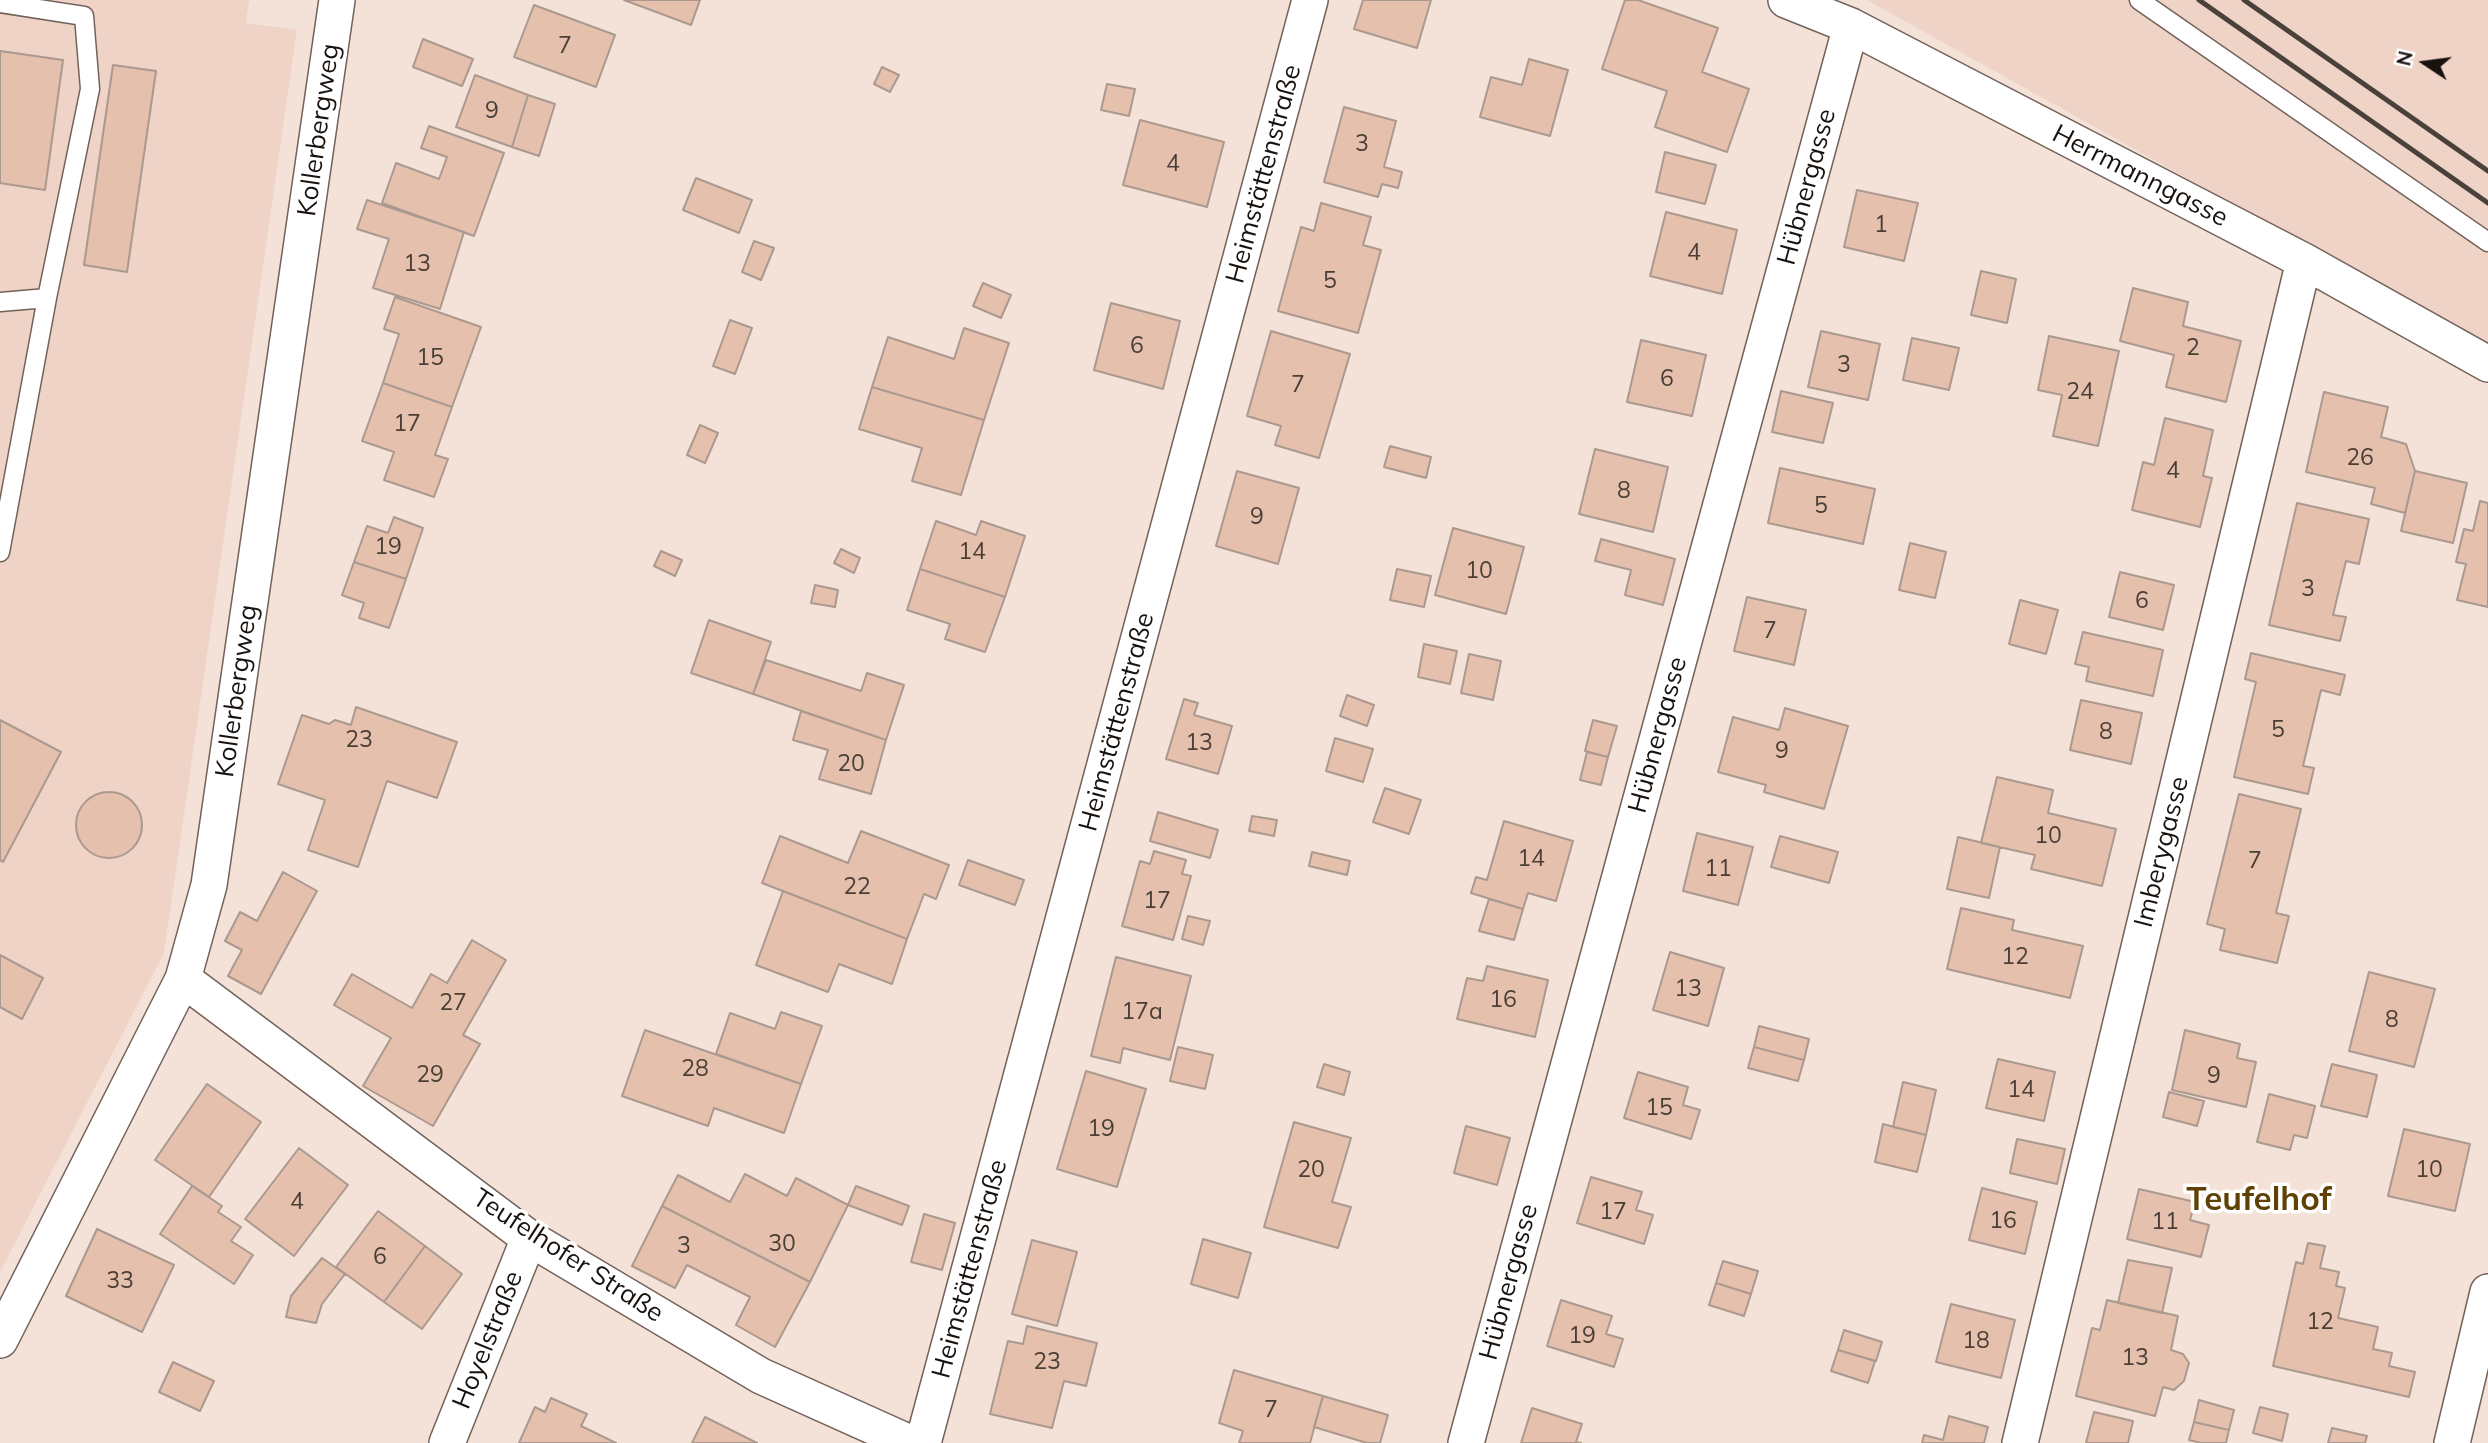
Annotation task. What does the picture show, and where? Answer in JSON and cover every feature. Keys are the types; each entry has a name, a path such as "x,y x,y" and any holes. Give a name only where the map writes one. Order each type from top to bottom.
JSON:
{"street":[{"name":"Kollerbergweg","path":"0,1340 183,979 209,885 337,0"},
{"name":"Heimstättenstraße","path":"923,1443 1310,0"},
{"name":"Herrmanngasse","path":"1786,0 1851,26 2304,261 2488,364"},
{"name":"Hübnergasse","path":"1466,1443 1851,26"},
{"name":"Imberygasse","path":"2020,1443 2304,261"},
{"name":"Teufelhofer Straße","path":"183,979 529,1238 761,1376 910,1443"},
{"name":"Hoyelstraße","path":"447,1443 529,1238"},
{"path":"2452,1443 2488,1292"}],"lane":[{"path":"2139,0 2488,242"},
{"path":"0,3 84,16 90,89 47,298 0,552"},
{"path":"0,302 47,298"}],"shaded area":[{"path":"0,0 249,0 246,23 297,30 164,953 0,1272"},
{"path":"1867,0 2488,0 2488,346"}],"building":[{"path":"624,0 700,0 691,25"},
{"path":"1363,0 1431,0 1417,48 1354,29"},
{"path":"1625,0 1638,0 1718,28 1702,72 1749,89 1727,152 1655,127 1667,91 1602,69"},
{"path":"534,5 615,35 596,87 514,57"},
{"path":"423,39 473,59 462,86 413,67"},
{"path":"0,51 63,60 45,190 0,183"},
{"path":"1529,59 1568,70 1550,136 1480,117 1491,77 1522,85"},
{"path":"113,65 156,71 127,272 84,265"},
{"path":"882,67 899,75 890,92 874,84"},
{"path":"475,75 528,95 512,147 456,127"},
{"path":"1107,84 1135,89 1129,116 1101,110"},
{"path":"528,95 555,104 539,156 512,147"},
{"path":"1344,107 1396,121 1384,167 1402,172 1398,188 1382,184 1378,197 1324,182"},
{"path":"1140,120 1224,142 1207,207 1123,185"},
{"path":"429,126 504,153 474,236 382,203 396,163 439,179 447,157 421,148"},
{"path":"1665,152 1716,165 1705,204 1656,192"},
{"path":"696,178 752,200 739,233 683,210"},
{"path":"1857,190 1918,203 1904,261 1844,247"},
{"path":"367,200 464,232 440,309 373,288 389,239 357,229"},
{"path":"1321,203 1371,217 1363,245 1381,250 1358,333 1278,311 1301,227 1314,231"},
{"path":"1666,212 1737,230 1722,294 1650,276"},
{"path":"754,241 774,248 761,280 742,272"},
{"path":"1981,271 2016,279 2007,323 1971,315"},
{"path":"983,283 1011,295 1001,318 973,306"},
{"path":"2133,288 2188,302 2183,326 2241,341 2226,402 2166,387 2174,355 2120,341"},
{"path":"395,297 481,327 452,407 383,383 399,334 384,329"},
{"path":"1111,303 1180,321 1163,389 1094,370"},
{"path":"730,320 752,328 735,374 713,366"},
{"path":"964,328 1009,343 984,420 872,387 888,337 954,359"},
{"path":"1271,331 1350,354 1319,458 1275,445 1281,426 1247,416"},
{"path":"1821,331 1880,344 1868,400 1808,387"},
{"path":"2049,336 2119,351 2098,446 2053,436 2062,395 2038,390"},
{"path":"1912,338 1959,348 1949,390 1903,380"},
{"path":"1641,340 1706,355 1692,416 1627,402"},
{"path":"383,383 452,407 435,455 448,459 434,497 384,480 394,452 362,441"},
{"path":"872,387 984,420 961,495 912,481 922,448 859,429"},
{"path":"1781,391 1833,403 1823,443 1772,432"},
{"path":"2324,392 2388,407 2381,437 2406,444 2415,471 2405,513 2371,504 2375,488 2306,472"},
{"path":"2165,418 2213,430 2203,476 2212,478 2200,527 2132,510 2143,462 2154,465"},
{"path":"700,425 718,433 705,463 687,455"},
{"path":"1390,446 1431,457 1426,478 1384,467"},
{"path":"1595,449 1668,467 1653,532 1579,514"},
{"path":"1780,468 1875,489 1863,544 1768,523"},
{"path":"1237,471 1299,488 1278,564 1216,546"},
{"path":"2415,471 2467,483 2453,543 2401,531"},
{"path":"2480,501 2488,503 2488,607 2457,600 2466,564 2456,562 2464,529 2473,531"},
{"path":"2297,503 2369,519 2359,564 2346,561 2333,615 2346,617 2340,641 2269,625"},
{"path":"394,517 423,528 406,579 354,562 367,526 388,533"},
{"path":"936,521 976,535 981,521 1025,536 1005,597 920,569"},
{"path":"1453,528 1524,547 1506,614 1435,595"},
{"path":"1601,539 1675,559 1663,605 1625,595 1631,570 1595,561"},
{"path":"1910,543 1946,552 1935,598 1899,590"},
{"path":"841,549 860,558 854,573 834,563"},
{"path":"661,551 682,560 675,576 654,566"},
{"path":"354,562 406,579 389,628 359,618 364,603 342,595"},
{"path":"920,569 1005,597 985,652 945,639 950,624 907,610"},
{"path":"1397,569 1431,576 1424,607 1390,600"},
{"path":"2120,572 2174,585 2163,630 2109,617"},
{"path":"815,585 838,590 835,607 811,603"},
{"path":"1747,597 1806,610 1794,665 1734,651"},
{"path":"2020,600 2058,610 2046,654 2009,644"},
{"path":"709,620 771,642 753,694 691,673"},
{"path":"2083,632 2163,650 2153,696 2086,681 2089,667 2075,664"},
{"path":"1424,644 1457,651 1450,684 1418,677"},
{"path":"2251,653 2345,675 2340,695 2321,690 2303,766 2314,768 2308,794 2234,777 2256,682 2245,679"},
{"path":"1469,654 1501,661 1493,700 1461,693"},
{"path":"766,660 861,691 867,673 904,685 886,740 753,694"},
{"path":"1347,695 1374,705 1367,726 1340,716"},
{"path":"1184,699 1198,703 1194,715 1232,726 1218,774 1166,759"},
{"path":"2081,700 2142,713 2131,764 2070,750"},
{"path":"356,707 457,742 437,798 387,781 358,867 308,850 325,800 278,784 302,715 329,724 335,720 351,725"},
{"path":"1785,708 1848,726 1824,809 1764,792 1766,785 1718,772 1733,717 1779,730"},
{"path":"801,711 886,740 871,794 819,779 828,750 793,740"},
{"path":"0,720 61,752 3,862 0,860"},
{"path":"1593,720 1617,726 1608,757 1585,751"},
{"path":"1335,738 1373,749 1363,782 1326,771"},
{"path":"1587,752 1608,757 1601,785 1580,780"},
{"path":"1997,777 2053,790 2048,813 2116,829 2102,886 2031,869 2035,855 1981,843"},
{"path":"1385,788 1421,800 1409,834 1373,822"},
{"path":"109,792 132,802 142,825 132,848 109,858 86,848 76,825 86,802"},
{"path":"2239,794 2301,809 2276,913 2289,916 2277,963 2220,950 2225,929 2207,924"},
{"path":"1158,812 1218,830 1210,858 1150,841"},
{"path":"1252,816 1277,820 1274,836 1249,831"},
{"path":"1504,821 1573,841 1556,901 1528,893 1523,909 1471,893 1476,877 1487,880"},
{"path":"861,831 949,865 936,899 924,894 907,939 762,883 780,836 848,863"},
{"path":"1697,833 1753,847 1738,905 1683,891"},
{"path":"1780,836 1838,852 1829,883 1771,867"},
{"path":"1958,837 2000,847 1989,898 1947,889"},
{"path":"1154,851 1186,860 1182,874 1191,876 1173,940 1122,926 1140,861 1150,864"},
{"path":"1312,852 1350,861 1347,875 1309,866"},
{"path":"968,860 1024,880 1015,905 959,885"},
{"path":"283,872 317,891 261,994 228,976 242,950 225,941 240,912 257,921"},
{"path":"783,891 907,939 892,984 839,964 828,992 756,965"},
{"path":"1489,899 1523,909 1514,940 1479,931"},
{"path":"1961,908 2014,920 2012,930 2083,946 2070,998 1947,969"},
{"path":"1188,916 1210,921 1203,945 1182,939"},
{"path":"472,940 506,960 463,1035 480,1044 433,1126 363,1086 391,1038 334,1005 352,974 412,1008 431,974 447,983"},
{"path":"1670,952 1724,968 1708,1026 1653,1010"},
{"path":"0,955 43,978 22,1019 0,1007"},
{"path":"1116,957 1191,976 1170,1060 1123,1048 1120,1063 1091,1056"},
{"path":"1487,966 1548,980 1535,1037 1457,1019 1467,978 1483,981"},
{"path":"2369,972 2435,989 2414,1067 2349,1051"},
{"path":"781,1012 822,1026 801,1084 716,1054 730,1013 775,1029"},
{"path":"1759,1026 1809,1039 1804,1060 1754,1047"},
{"path":"645,1030 801,1084 784,1133 714,1108 708,1126 622,1096"},
{"path":"2185,1030 2240,1044 2237,1058 2256,1062 2246,1107 2172,1090"},
{"path":"1178,1047 1213,1055 1205,1089 1170,1081"},
{"path":"1754,1047 1804,1060 1798,1081 1748,1068"},
{"path":"1998,1059 2055,1072 2044,1121 1986,1108"},
{"path":"1324,1064 1350,1072 1344,1095 1317,1087"},
{"path":"2332,1064 2377,1075 2367,1117 2321,1106"},
{"path":"1086,1071 1146,1089 1117,1187 1057,1169"},
{"path":"1638,1072 1688,1087 1683,1105 1700,1110 1691,1139 1624,1118"},
{"path":"1903,1082 1936,1090 1926,1135 1893,1127"},
{"path":"207,1084 261,1122 209,1197 155,1160"},
{"path":"2169,1092 2204,1101 2197,1126 2163,1117"},
{"path":"2269,1094 2315,1106 2307,1138 2294,1135 2290,1150 2257,1142"},
{"path":"1294,1122 1351,1138 1332,1202 1351,1207 1338,1248 1264,1227"},
{"path":"1883,1124 1926,1135 1917,1172 1875,1162"},
{"path":"1466,1126 1510,1138 1497,1185 1454,1173"},
{"path":"2404,1129 2470,1144 2455,1211 2388,1196"},
{"path":"2017,1139 2065,1149 2057,1184 2010,1173"},
{"path":"299,1148 348,1185 294,1256 245,1219"},
{"path":"745,1174 787,1196 796,1178 848,1205 810,1282 662,1206 678,1175 730,1202"},
{"path":"1591,1177 1642,1192 1636,1210 1653,1215 1644,1244 1577,1223"},
{"path":"192,1186 222,1206 218,1212 241,1227 231,1241 253,1255 234,1284 160,1234"},
{"path":"856,1186 909,1206 902,1225 848,1205"},
{"path":"1982,1188 2037,1202 2025,1254 1969,1240"},
{"path":"2139,1189 2195,1202 2190,1220 2209,1225 2201,1257 2127,1239"},
{"path":"662,1206 810,1282 775,1347 736,1325 750,1297 687,1265 675,1288 632,1266"},
{"path":"378,1211 425,1246 384,1302 336,1267"},
{"path":"924,1214 955,1223 942,1270 911,1262"},
{"path":"97,1229 174,1265 142,1332 66,1296"},
{"path":"1203,1239 1251,1253 1238,1298 1191,1284"},
{"path":"1032,1240 1077,1252 1057,1326 1012,1314"},
{"path":"2308,1243 2325,1246 2320,1268 2339,1272 2336,1286 2345,1288 2338,1318 2378,1327 2373,1349 2392,1353 2389,1366 2415,1372 2409,1397 2273,1366 2296,1262 2303,1264"},
{"path":"425,1246 462,1274 422,1329 384,1302"},
{"path":"322,1258 345,1274 322,1304 316,1323 286,1317 291,1296"},
{"path":"2128,1260 2172,1268 2162,1313 2118,1303"},
{"path":"1723,1261 1758,1271 1751,1294 1716,1283"},
{"path":"1716,1283 1751,1294 1744,1316 1709,1305"},
{"path":"1561,1300 1612,1316 1606,1334 1623,1339 1614,1367 1547,1346"},
{"path":"2107,1300 2178,1316 2171,1350 2183,1354 2189,1363 2184,1381 2174,1390 2163,1387 2155,1416 2076,1396 2092,1328 2100,1330"},
{"path":"1951,1304 2015,1320 2001,1378 1936,1362"},
{"path":"1027,1326 1097,1343 1086,1386 1064,1381 1052,1428 990,1414 1008,1341 1023,1344"},
{"path":"1844,1330 1882,1342 1876,1361 1838,1350"},
{"path":"1838,1350 1875,1361 1868,1383 1831,1371"},
{"path":"173,1362 214,1381 200,1411 159,1392"},
{"path":"1234,1370 1323,1396 1310,1443 1239,1443 1243,1431 1219,1423"},
{"path":"1323,1396 1388,1415 1380,1443 1367,1443 1314,1427"},
{"path":"551,1398 587,1414 581,1426 616,1443 519,1443 535,1407 545,1412"},
{"path":"2199,1400 2234,1410 2229,1430 2194,1422"},
{"path":"2260,1407 2288,1414 2282,1441 2253,1433"},
{"path":"1532,1408 1582,1424 1576,1442 1581,1443 1521,1443"},
{"path":"2094,1412 2133,1421 2128,1443 2086,1443"},
{"path":"1949,1416 1988,1427 1984,1443 1922,1443 1924,1435 1943,1440"},
{"path":"705,1417 757,1443 692,1443"},
{"path":"2194,1422 2229,1430 2226,1443 2189,1440"},
{"path":"2332,1428 2367,1436 2365,1443 2328,1443"}],"railway":[{"path":"2199,0 2488,203"},
{"path":"2244,0 2488,171"}],"district":[{"name":"Teufelhof","path":"2259,1200"}]}
